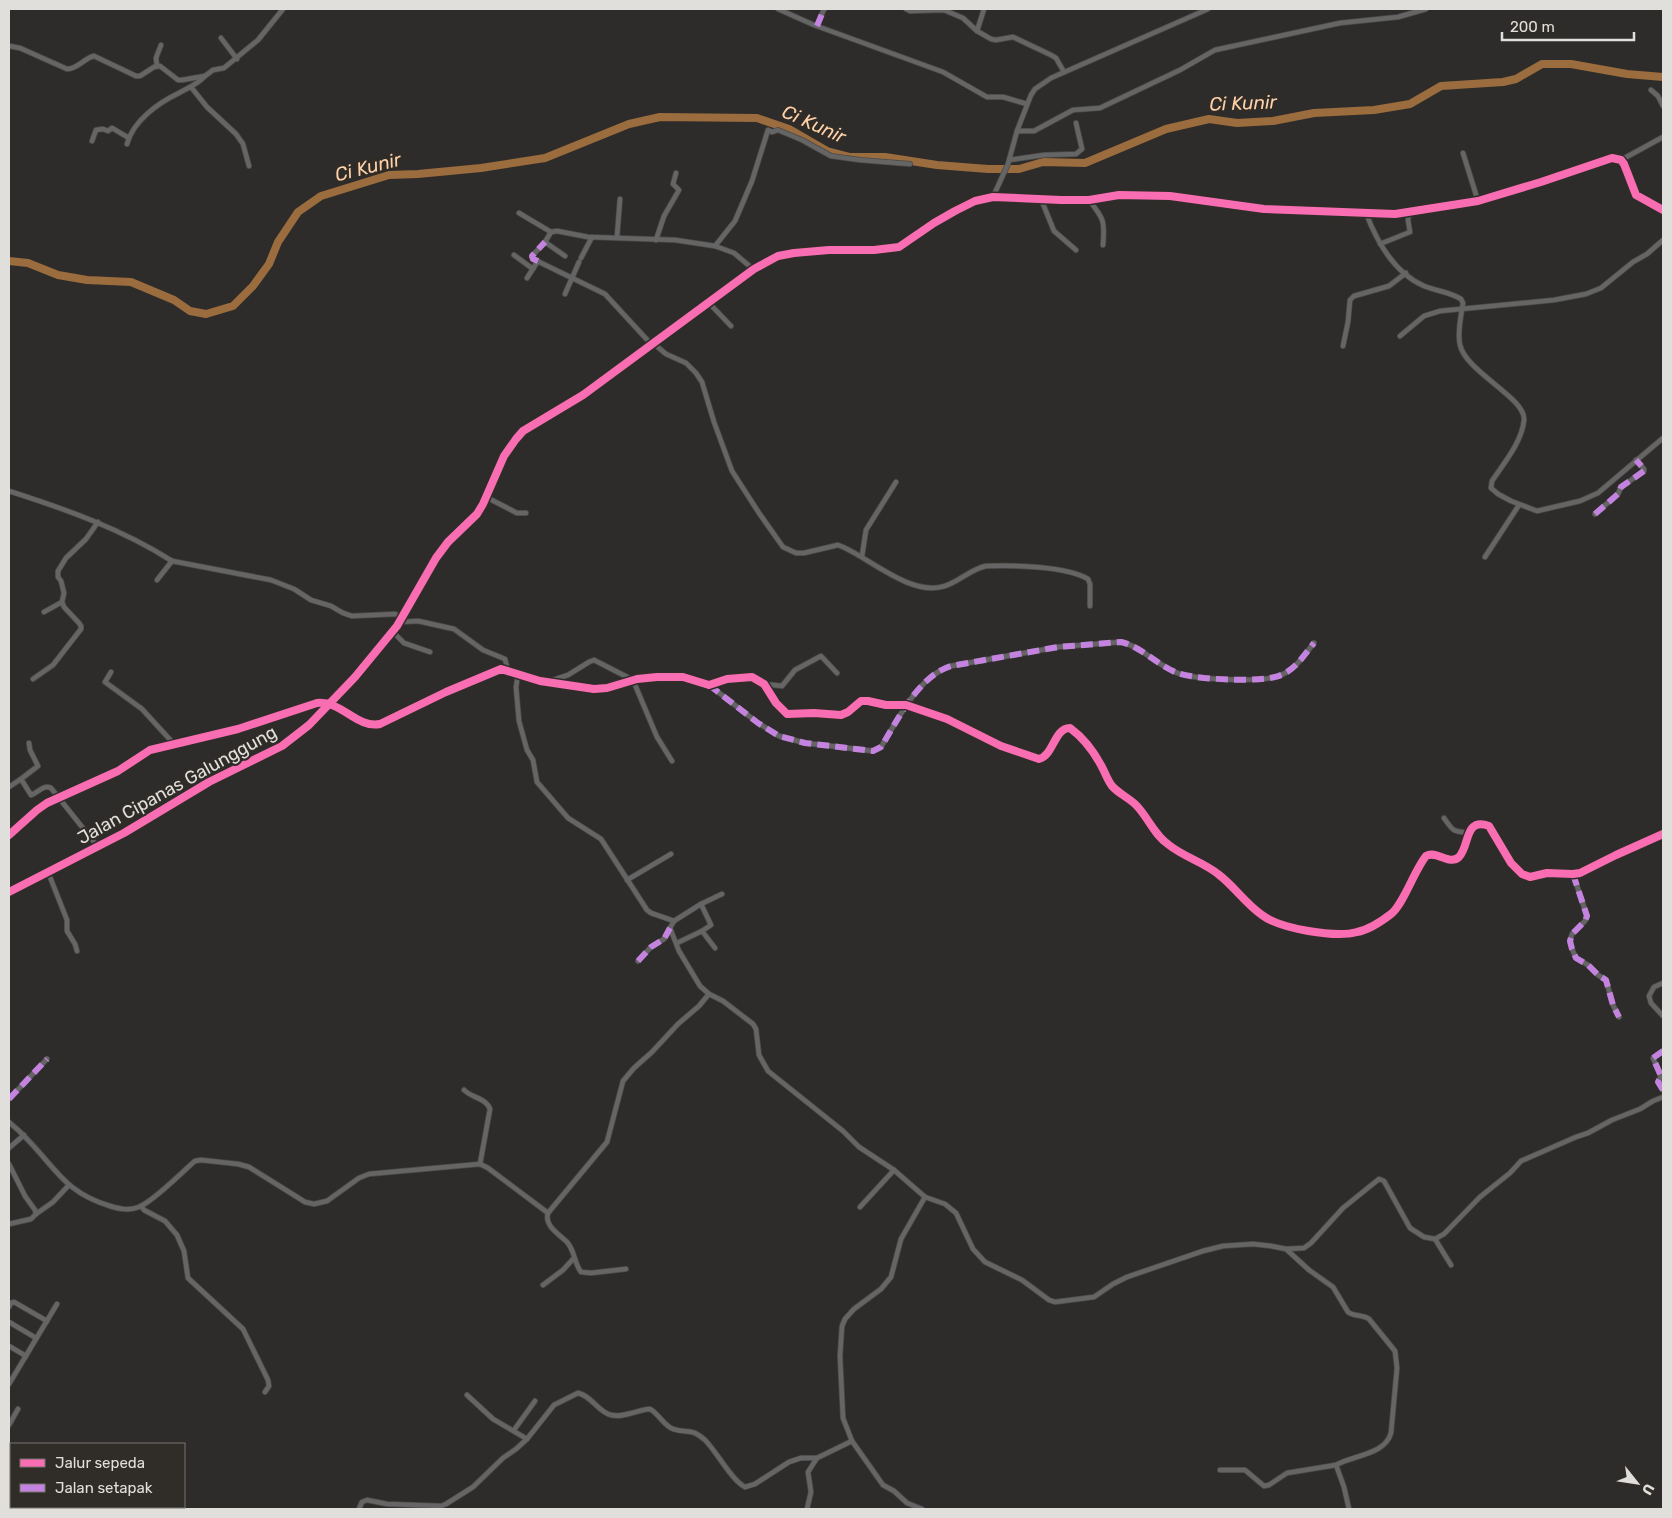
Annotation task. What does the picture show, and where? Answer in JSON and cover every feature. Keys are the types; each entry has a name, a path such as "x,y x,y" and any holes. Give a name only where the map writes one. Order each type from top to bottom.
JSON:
{"street":[{"path":"157,66 160,66 178,80 188,80 204,76 213,70 224,68 258,40 282,9"},
{"path":"778,9 817,26 943,72 987,97 1003,98 1027,104"},
{"path":"817,26 824,9"},
{"path":"906,9 910,11 944,10 963,18 977,31 991,39 1013,37 1056,58 1064,72"},
{"path":"977,31 984,9"},
{"path":"993,197 1004,176 1017,131 1035,89 1051,78 1208,9"},
{"path":"1017,131 1034,132 1073,110 1100,108 1180,70 1215,50 1340,23 1398,17 1426,9"},
{"path":"220,38 237,59"},
{"path":"157,66 156,58 161,45"},
{"path":"9,48 20,48 67,69 71,69 85,59 94,56 136,76 146,74 157,66"},
{"path":"127,144 142,119 170,97 200,82 204,76"},
{"path":"191,86 207,107 236,134 242,144 249,166"},
{"path":"1652,90 1658,96 1663,106"},
{"path":"1009,162 1044,154 1076,154 1080,152 1082,149 1076,123"},
{"path":"92,142 96,130 108,132 112,128 129,138"},
{"path":"715,246 735,221 752,181 768,130 772,132 778,130 786,133 837,157 910,164"},
{"path":"1663,137 1621,160 1636,195 1663,210"},
{"path":"1462,153 1478,201"},
{"name":"Jalan Cipanas Galunggung","path":"9,892 98,847 210,782 282,746 309,725 360,671 402,620 436,558 448,542 477,514 504,456 516,439 577,399 753,269 778,256 829,250 874,250 899,246 955,211 975,201 993,197 1088,200 1119,195 1170,196 1264,209 1395,214 1478,201 1541,182 1608,158 1621,160"},
{"path":"656,240 664,216 679,190 673,184 676,173"},
{"path":"617,238 620,199"},
{"path":"1041,199 1054,231 1076,250"},
{"path":"1088,200 1104,220 1103,245"},
{"path":"519,213 552,232 557,231 592,237 675,240 715,246 734,253 753,269"},
{"path":"1366,213 1384,251 1406,273 1422,285 1459,298 1463,303 1459,337 1463,354 1518,406 1524,418 1522,431 1491,485 1491,488 1498,494 1533,511 1542,511 1592,496 1663,438"},
{"path":"1380,244 1410,232 1409,213"},
{"path":"552,232 532,256 533,259 599,290 609,297 652,344 666,354 686,364 696,373 702,382 732,471 783,546 796,553 804,553 838,545 912,584 927,587 944,586 979,567 986,566 1037,567 1071,573 1088,579 1090,584 1090,606"},
{"path":"565,294 592,237"},
{"path":"1400,336 1424,316 1440,311 1554,300 1586,294 1601,288 1663,240"},
{"path":"545,242 565,256"},
{"path":"514,255 532,270"},
{"path":"527,278 538,262"},
{"path":"1343,346 1350,300 1354,296 1389,286 1406,273"},
{"path":"708,302 731,326"},
{"path":"1595,514 1618,494 1621,487 1644,471 1636,460"},
{"path":"862,556 866,530 896,482"},
{"path":"9,491 98,522 172,561 271,580 294,589 311,600 331,606 352,616 395,614 402,620 418,621 454,629 483,650 505,659 508,671"},
{"path":"486,496 517,514 526,513"},
{"path":"1485,557 1519,505"},
{"path":"33,679 53,665 81,629 80,623 64,607 62,602 64,593 58,571 66,558 86,539 98,522"},
{"path":"156,580 172,561"},
{"path":"44,612 62,602"},
{"path":"393,632 404,643 430,652"},
{"path":"9,835 37,810 118,771 150,750 238,729 317,702 328,705 372,726 502,669 545,682 594,689 607,688 633,680 657,677 683,677 709,685 758,723 779,736 805,743 873,751 881,747 920,688 944,669 1058,647 1121,642 1130,645 1175,672 1185,675 1209,678 1264,679 1274,678 1290,670 1314,643"},
{"path":"709,685 727,679 752,677 764,684 782,686 795,670 820,656 824,657 838,673"},
{"path":"545,682 568,675 594,660 633,680 649,720 672,761"},
{"path":"111,672 105,682 142,709 174,744"},
{"path":"518,675 516,687 519,721 537,782 568,818 600,839 647,910 674,921"},
{"path":"764,684 776,703 786,714 814,713 841,715 848,712 861,701 868,700 894,706 908,705 947,719 1001,746 1039,759 1045,757 1060,732 1070,728 1083,739 1114,788 1137,806 1155,832 1167,844 1218,874 1263,916 1282,925 1336,934 1360,932 1393,913 1426,856 1433,854 1452,860 1457,859 1466,847 1468,833 1478,824 1489,826 1506,856 1522,874 1530,877 1547,873 1573,874 1580,872 1663,834"},
{"path":"9,787 38,766 30,750 29,742"},
{"path":"21,780 31,795 47,786 51,788 98,847"},
{"path":"1444,818 1451,830 1468,833"},
{"path":"627,880 671,854"},
{"path":"48,872 67,920 67,932 77,951"},
{"path":"1573,874 1587,916 1572,934 1570,941 1572,949 1576,958 1604,978 1613,1005 1619,1016"},
{"path":"638,961 652,947 664,940 674,921 701,904 722,894"},
{"path":"678,943 711,925 701,904"},
{"path":"670,928 678,943 679,951 700,986 753,1024 756,1029 758,1055 768,1071 843,1131 859,1147 894,1170 925,1197 945,1204 956,1213 974,1249 985,1262 1022,1280 1049,1300 1055,1302 1094,1297 1112,1284 1127,1277 1214,1248 1238,1244 1253,1244 1300,1249 1311,1243 1343,1208 1379,1178 1384,1181 1410,1228 1416,1233 1435,1239 1450,1264"},
{"path":"702,931 715,948"},
{"path":"1663,983 1654,987 1649,996 1650,1002 1663,1016"},
{"path":"626,1269 585,1273 578,1267 568,1243 550,1225 547,1217 548,1213 608,1142 623,1081 709,994"},
{"path":"1663,1051 1653,1058 1661,1076 1658,1082 1663,1090"},
{"path":"9,1099 47,1059"},
{"path":"464,1090 468,1094 484,1101 490,1110 480,1164"},
{"path":"1435,1239 1444,1234 1480,1197 1510,1173 1521,1161 1567,1140 1588,1133 1663,1097"},
{"path":"10,1124 24,1135 46,1162 69,1185 81,1194 124,1210 141,1206 198,1160 249,1167 305,1202 314,1204 327,1201 364,1176 480,1164 548,1213"},
{"path":"9,1148 24,1135"},
{"path":"9,1164 36,1214"},
{"path":"860,1207 894,1170"},
{"path":"9,1224 30,1219 53,1202 69,1185"},
{"path":"922,1509 907,1502 883,1485 852,1441 843,1418 840,1356 842,1326 849,1313 881,1288 891,1277 901,1239 925,1197"},
{"path":"141,1206 144,1210 156,1215 171,1226 182,1243 188,1278 243,1329 268,1380 269,1386 265,1392"},
{"path":"1220,1470 1245,1470 1260,1484 1266,1486 1290,1472 1302,1472 1336,1465 1374,1451 1384,1445 1391,1433 1396,1377 1395,1351 1384,1335 1369,1319 1364,1315 1348,1312 1333,1287 1309,1270 1286,1249"},
{"path":"542,1285 563,1270 574,1258"},
{"path":"9,1307 14,1302 47,1321"},
{"path":"9,1384 57,1304"},
{"path":"9,1322 36,1338"},
{"path":"9,1346 26,1356"},
{"path":"9,1371 15,1374"},
{"path":"359,1509 362,1502 367,1500 387,1504 441,1506 473,1487 503,1458 516,1450 554,1404 578,1393 586,1396 610,1415 616,1416 650,1409 671,1428 695,1432 707,1442 734,1478 745,1487 755,1484 789,1462 801,1458 817,1458 852,1441"},
{"path":"467,1395 493,1419 527,1439"},
{"path":"514,1430 535,1401"},
{"path":"9,1425 18,1409"},
{"path":"807,1509 811,1492 808,1472 817,1458"},
{"path":"1336,1465 1350,1509"}],"waterway":[{"name":"Ci Kunir","path":"9,261 28,263 58,275 87,280 131,282 174,300 190,311 206,314 233,306 253,286 269,264 278,242 298,212 321,196 389,175 481,168 545,158 629,124 660,117 757,118 789,129 827,151 850,157 885,157 937,165 988,169 1019,169 1043,162 1085,163 1166,129 1209,119 1237,123 1273,121 1314,113 1374,110 1410,104 1441,86 1503,82 1516,79 1542,64 1571,64 1627,74 1663,77"}],"marked path":[{"path":"817,26 824,9"},
{"path":"538,261 533,259 532,256 545,242"},
{"path":"1595,514 1618,494 1621,487 1644,471 1636,460"},
{"path":"709,685 758,723 779,736 805,743 873,751 881,747 902,712 919,689 939,671 951,666 1058,647 1121,642 1135,647 1168,669 1184,675 1212,679 1245,680 1281,675 1291,669 1314,643"},
{"path":"1573,874 1587,916 1585,921 1572,934 1570,941 1572,949 1576,958 1606,980 1613,1005 1619,1017"},
{"path":"638,961 651,947 664,939 670,928"},
{"path":"1663,1051 1653,1058 1661,1076 1658,1082 1663,1090"},
{"path":"9,1099 47,1059"}],"cycle path":[{"path":"9,892 124,833 209,782 282,746 309,725 355,677 397,626 436,558 448,542 477,514 504,456 523,431 583,395 754,269 778,256 829,250 874,250 899,247 955,211 975,201 993,197 1089,200 1119,195 1170,196 1264,209 1395,214 1478,201 1612,158 1621,160 1624,164 1636,195 1663,210"},
{"path":"9,835 47,803 118,771 150,750 238,729 317,703 326,703 334,706 364,722 380,724 446,692 501,669 540,681 594,689 607,688 637,679 657,677 683,677 709,685 727,679 752,677 764,684 776,703 787,714 841,715 848,712 861,701 886,705 906,705 947,719 1001,746 1039,759 1044,757 1061,732 1070,728 1093,752 1112,786 1136,805 1164,841 1218,874 1250,905 1270,920 1294,928 1322,933 1348,934 1361,931 1391,914 1404,896 1426,856 1434,855 1451,860 1459,857 1471,829 1481,824 1489,826 1511,863 1522,874 1530,877 1547,873 1580,873 1663,834"}]}
